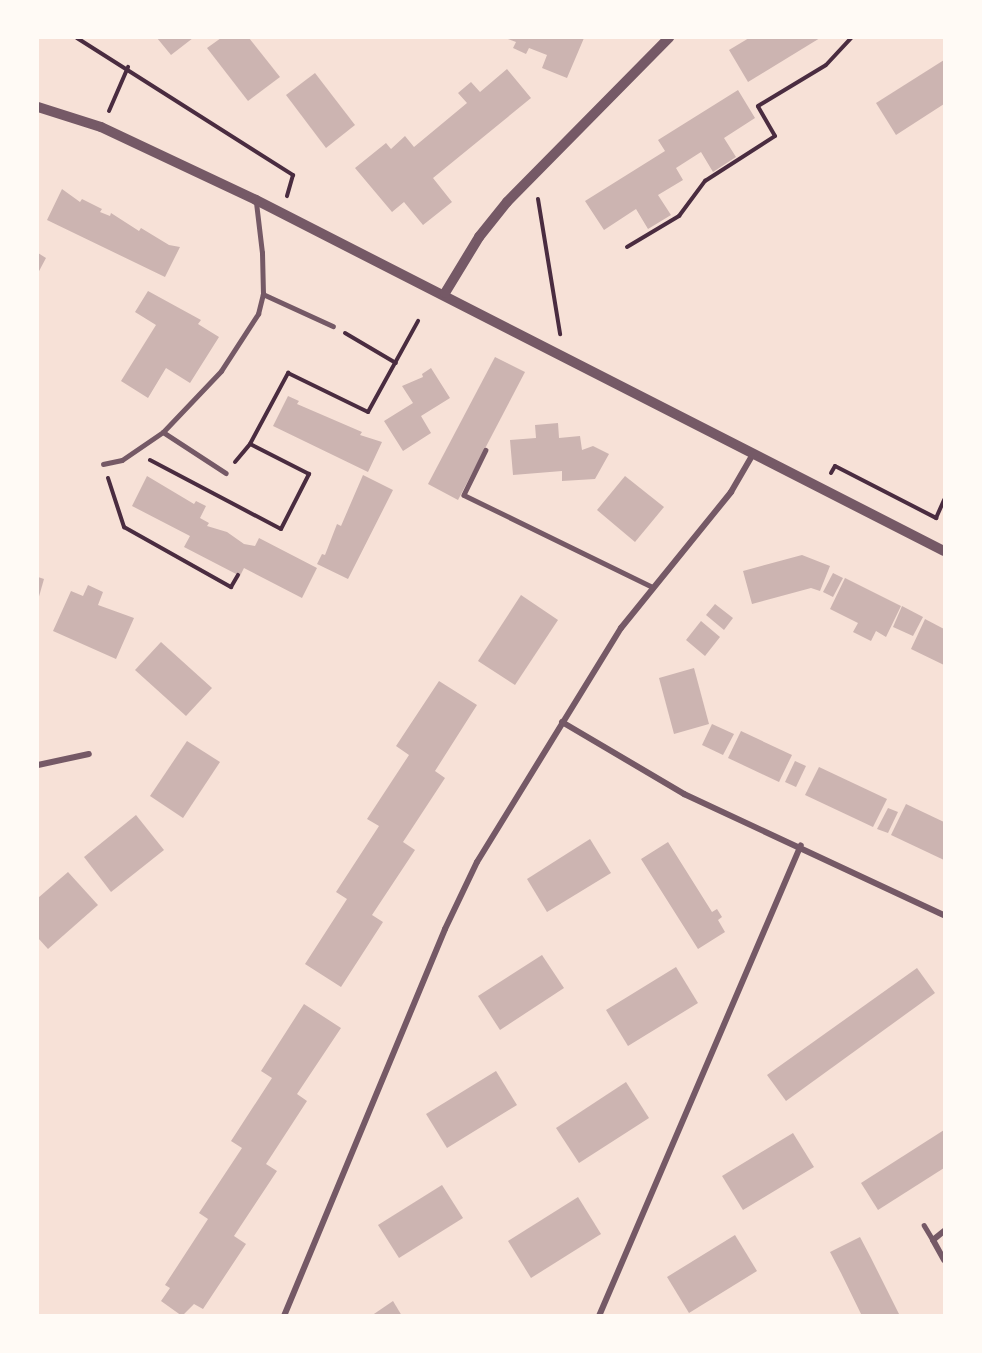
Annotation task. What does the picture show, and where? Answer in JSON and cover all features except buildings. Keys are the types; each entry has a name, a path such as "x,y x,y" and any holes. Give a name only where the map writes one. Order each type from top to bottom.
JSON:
{"street":[{"path":"445,293 491,220 669,38"},
{"path":"38,107 101,127 256,200 445,293 945,551"},
{"path":"284,1316 445,929 477,861 621,628 731,492 754,453"},
{"path":"562,722 649,777 945,915"},
{"path":"38,765 89,754"},
{"path":"599,1316 801,846"},
{"path":"945,1231 933,1240 945,1260"}],"lane":[{"path":"104,464 138,450 163,432 221,371 249,331 262,294 256,200"},
{"path":"262,294 333,326"},
{"path":"163,432 226,473"},
{"path":"486,450 464,495 653,587"},
{"path":"924,1225 933,1240"}],"path":[{"path":"77,38 128,68 293,175 282,214"},
{"path":"627,247 679,216 705,181 775,136 758,106 826,65 851,38"},
{"path":"101,127 128,68"},
{"path":"534,175 563,355"},
{"path":"138,450 154,464 281,529 309,474 250,444 288,373 368,412 418,321"},
{"path":"333,326 396,363"},
{"path":"104,464 124,527 231,587 238,575"},
{"path":"821,489 835,466 936,518 945,500"}]}
